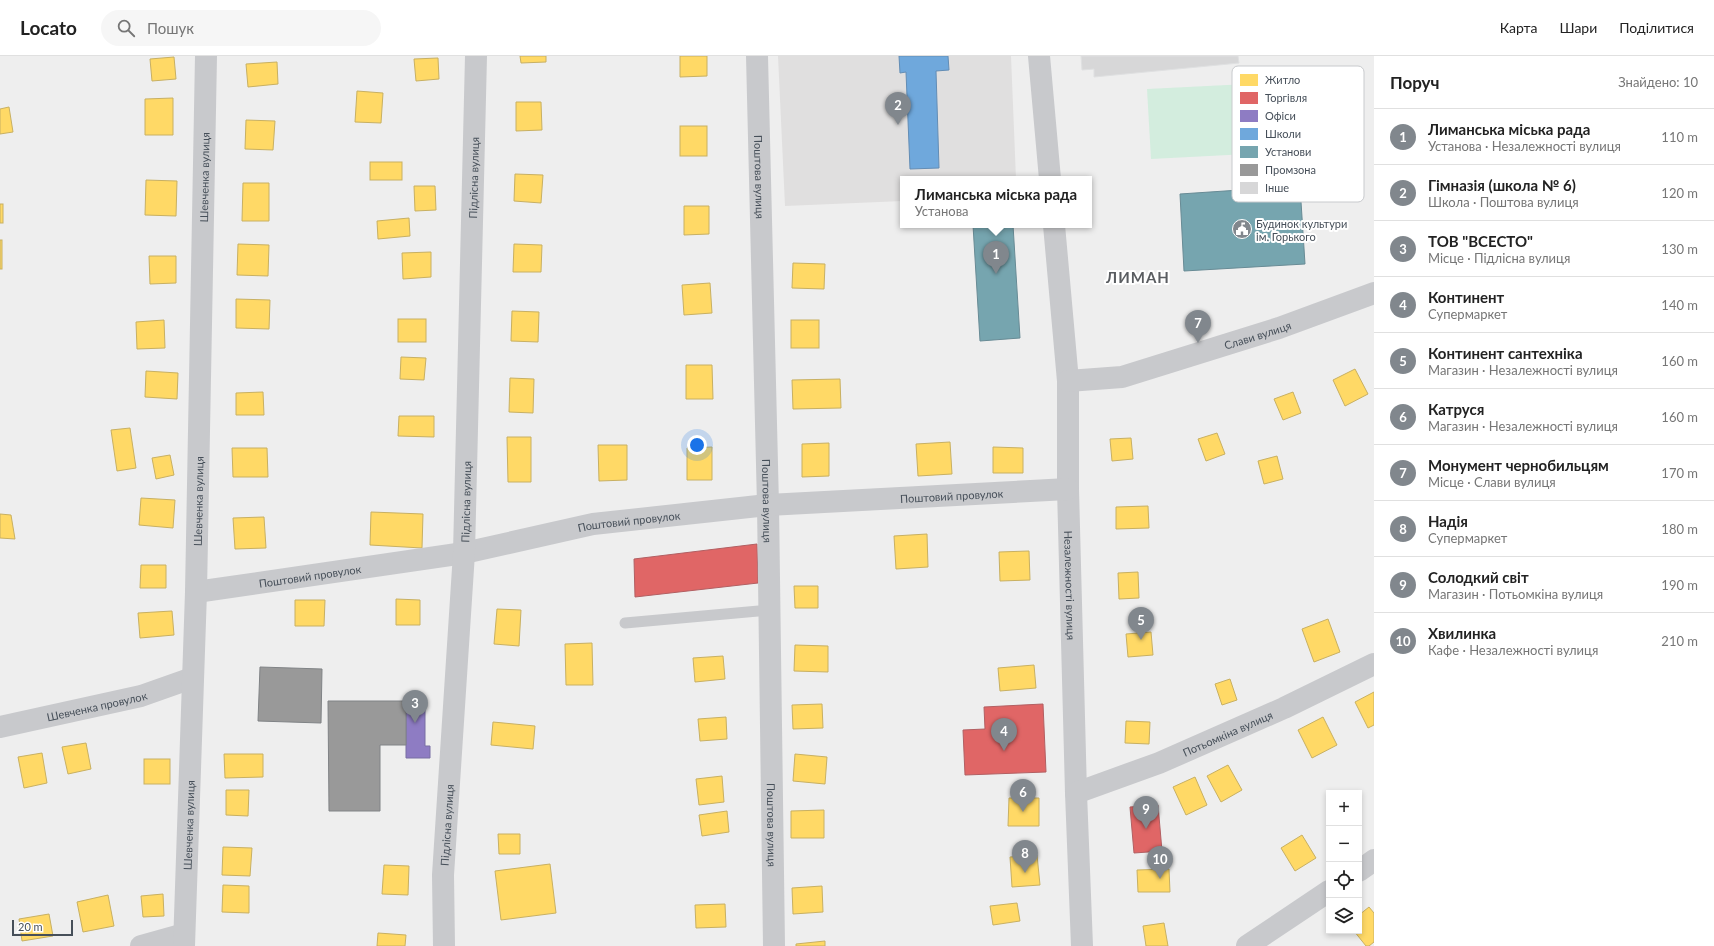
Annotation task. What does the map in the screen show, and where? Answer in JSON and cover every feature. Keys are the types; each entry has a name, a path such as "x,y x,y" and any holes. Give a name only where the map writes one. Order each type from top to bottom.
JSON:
{"street":[{"name":"Шевченка вулиця","path":"184,940 196,592 206,56"},
{"name":"Підлісна вулиця","path":"444,946 444,875 464,553 476,56"},
{"name":"Поштова вулиця","path":"756,56 768,505 774,946"},
{"path":"1039,56 1050,176"},
{"name":"Незалежності вулиця","path":"1054,228 1068,381 1068,489 1076,792 1082,946"},
{"name":"Слави вулиця","path":"1068,381 1122,377 1279,328 1374,293"},
{"name":"Поштовий провулок","path":"196,592 464,553 593,524 768,505 1068,489"},
{"name":"Потьомкіна вулиця","path":"1076,792 1159,763 1284,708 1374,664"},
{"name":"Шевченка провулок","path":"0,727 141,696 192,678"},
{"path":"1362,869 1374,860"},
{"path":"1247,946 1326,893"},
{"path":"141,946 184,940"}],"lane":[{"path":"625,622 769,610"}],"shaded area":[{"path":"778,56 1011,56 1016,176 900,176 900,201 785,206"}],"green space":[{"path":"1232,85 1232,155 1151,159 1147,89"}],"building: Житло":[{"path":"520,56 546,56 546,62 521,63"},
{"path":"680,56 707,56 707,76 680,77"},
{"path":"174,57 176,79 152,81 150,59"},
{"path":"438,58 439,79 416,81 414,59"},
{"path":"277,62 278,84 248,87 246,64"},
{"path":"357,91 383,93 381,123 355,122"},
{"path":"173,98 173,135 145,135 145,99"},
{"path":"516,102 541,102 542,130 516,131"},
{"path":"9,107 13,132 0,134 0,109"},
{"path":"246,120 275,121 273,150 245,149"},
{"path":"680,126 707,126 707,156 680,156"},
{"path":"370,162 402,162 402,180 370,180"},
{"path":"515,174 543,175 541,203 514,201"},
{"path":"146,180 177,181 176,216 145,215"},
{"path":"243,183 269,183 269,221 242,221"},
{"path":"414,186 435,186 436,210 415,211"},
{"path":"0,204 3,204 3,223 0,223"},
{"path":"684,206 709,206 709,234 684,235"},
{"path":"409,218 410,236 378,239 377,221"},
{"path":"0,240 2,240 2,269 0,269"},
{"path":"238,244 269,245 268,276 237,275"},
{"path":"514,244 542,245 541,272 513,272"},
{"path":"431,252 431,277 403,279 402,253"},
{"path":"149,256 176,256 176,283 150,284"},
{"path":"793,263 825,264 824,289 792,288"},
{"path":"710,283 712,313 684,315 682,285"},
{"path":"236,299 270,300 269,329 236,328"},
{"path":"512,311 539,312 538,342 511,341"},
{"path":"398,319 426,319 426,342 398,342"},
{"path":"164,320 165,348 137,349 136,322"},
{"path":"791,320 819,320 819,348 791,348"},
{"path":"401,357 426,358 424,380 400,379"},
{"path":"686,365 712,365 713,399 686,399"},
{"path":"1355,369 1368,394 1345,406 1333,380"},
{"path":"146,371 178,373 177,399 145,397"},
{"path":"510,378 534,379 533,413 509,412"},
{"path":"840,379 841,408 793,409 792,380"},
{"path":"263,392 264,415 236,415 236,393"},
{"path":"1293,392 1301,413 1283,420 1274,399"},
{"path":"399,416 434,416 434,437 398,436"},
{"path":"130,428 136,468 117,471 111,430"},
{"path":"1217,433 1225,454 1206,461 1198,439"},
{"path":"507,437 531,437 531,482 508,482"},
{"path":"1131,438 1133,459 1112,461 1110,439"},
{"path":"950,442 952,474 918,476 916,444"},
{"path":"829,443 829,476 802,477 802,444"},
{"path":"598,445 627,445 627,480 599,481"},
{"path":"712,447 712,480 687,480 687,448"},
{"path":"993,447 1023,448 1023,473 993,473"},
{"path":"232,448 267,448 268,477 233,477"},
{"path":"170,455 174,475 156,479 152,458"},
{"path":"1277,456 1283,479 1264,484 1258,461"},
{"path":"141,498 175,500 173,528 139,525"},
{"path":"1148,506 1149,528 1116,529 1116,507"},
{"path":"371,512 423,514 422,548 370,545"},
{"path":"0,514 11,515 15,539 0,538"},
{"path":"264,517 266,548 235,549 233,518"},
{"path":"927,534 928,567 896,569 894,536"},
{"path":"1029,551 1030,580 1000,581 999,552"},
{"path":"141,565 166,565 166,588 140,588"},
{"path":"1138,572 1139,598 1119,599 1118,573"},
{"path":"794,586 818,586 818,608 795,608"},
{"path":"396,599 420,600 420,625 396,625"},
{"path":"295,600 325,600 324,626 295,626"},
{"path":"497,609 521,610 519,646 494,644"},
{"path":"172,611 174,635 140,638 138,613"},
{"path":"1328,619 1340,652 1314,662 1302,629"},
{"path":"1151,632 1153,655 1128,657 1126,634"},
{"path":"592,643 593,685 566,685 565,644"},
{"path":"795,645 828,646 828,672 794,671"},
{"path":"723,656 725,679 695,682 693,658"},
{"path":"1034,665 1036,688 1000,691 998,668"},
{"path":"1230,679 1237,700 1222,705 1215,684"},
{"path":"1374,692 1374,725 1368,728 1355,702"},
{"path":"822,704 823,728 793,729 792,705"},
{"path":"726,717 727,739 700,741 698,719"},
{"path":"1323,717 1337,745 1312,758 1298,730"},
{"path":"1126,721 1150,722 1149,744 1125,743"},
{"path":"493,722 535,726 533,749 491,745"},
{"path":"86,743 91,769 68,774 62,747"},
{"path":"42,753 47,783 24,788 18,757"},
{"path":"224,754 263,754 263,777 225,778"},
{"path":"795,754 827,757 825,784 793,781"},
{"path":"144,759 170,759 170,784 144,784"},
{"path":"1228,765 1242,790 1221,802 1207,776"},
{"path":"722,776 724,802 699,805 696,779"},
{"path":"1195,777 1207,805 1186,815 1173,787"},
{"path":"226,790 249,790 248,816 226,815"},
{"path":"1009,798 1039,798 1039,826 1008,826"},
{"path":"824,810 824,838 791,838 791,811"},
{"path":"727,811 729,832 702,836 699,815"},
{"path":"498,834 520,834 520,854 499,854"},
{"path":"1302,835 1316,858 1295,871 1281,848"},
{"path":"223,847 252,848 250,876 222,875"},
{"path":"1037,855 1040,885 1012,887 1010,857"},
{"path":"550,864 556,913 501,920 495,871"},
{"path":"384,865 409,866 408,895 382,894"},
{"path":"1169,869 1170,892 1138,892 1137,870"},
{"path":"223,885 249,886 249,913 222,912"},
{"path":"822,886 823,912 793,914 792,888"},
{"path":"163,894 164,916 143,917 141,896"},
{"path":"108,895 114,926 83,932 77,902"},
{"path":"1017,903 1020,921 993,925 990,906"},
{"path":"725,904 726,927 696,928 695,905"},
{"path":"1369,907 1374,913 1374,942 1369,946 1366,946 1356,934 1362,934 1362,913"},
{"path":"49,914 53,936 22,941 19,919"},
{"path":"1164,923 1168,946 1146,946 1143,926"},
{"path":"378,933 406,935 405,946 377,946"},
{"path":"825,941 825,946 796,946 796,944"}],"building: Торгівля":[{"path":"757,544 758,583 635,597 634,559"},
{"path":"1043,704 1046,772 965,775 963,730 985,729 984,707"},
{"path":"1158,805 1162,851 1134,853 1130,807"}],"building: Офіси":[{"path":"406,701 425,701 425,746 430,746 430,758 406,758"}],"building: Школи":[{"path":"899,56 948,56 949,70 936,71 939,168 910,169 906,72 900,73"}],"building: Установи":[{"name":"Будинок культури ім. Горького","path":"1232,191 1232,202 1301,202 1305,264 1184,271 1180,194"},
{"path":"973,228 1013,228 1020,338 980,341"}],"building: Промзона":[{"path":"260,667 322,669 321,723 258,721"},
{"path":"328,701 406,701 406,745 380,745 380,811 329,811"}],"building: Інше":[{"path":"1081,56 1238,56 1239,63 1094,77 1094,69 1082,70"}],"place":[{"name":"Гімназія (школа № 6)","path":"898,125"},
{"name":"Будинок культури ім. Горького","path":"1242,229"},
{"name":"Лиманська міська рада","path":"996,274"},
{"name":"Монумент чернобильцям","path":"1198,343"},
{"name":"Континент сантехніка","path":"1141,640"},
{"name":"ТОВ \"ВСЕСТО\"","path":"415,723"},
{"name":"Континент","path":"1004,751"},
{"name":"Катруся","path":"1023,812"},
{"name":"Солодкий світ","path":"1146,829"},
{"name":"Надiя","path":"1025,873"},
{"name":"Хвилинка","path":"1160,879"}],"district":[{"name":"ЛИМАН","path":"1138,277"}]}
